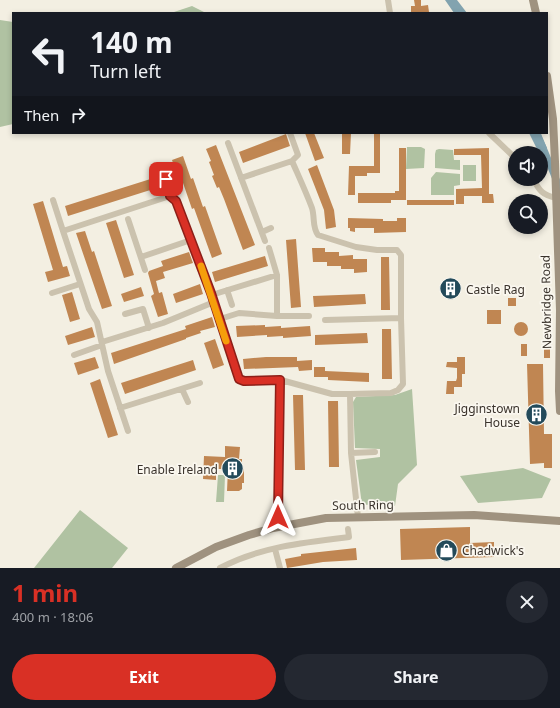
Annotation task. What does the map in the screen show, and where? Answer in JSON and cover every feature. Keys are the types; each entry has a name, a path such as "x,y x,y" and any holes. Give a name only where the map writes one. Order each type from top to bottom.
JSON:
{"main road":[{"path":"533,0 536,12"},
{"name":"Newbridge Road","path":"548,83 553,119 555,162 560,310 560,411"},
{"name":"South Ring","path":"176,568 216,547 249,535 280,526 326,518 474,515 560,521"}],"street":[{"path":"388,0 390,12"},
{"path":"241,178 292,161 298,155 290,134"},
{"path":"490,134 508,151"},
{"path":"228,143 265,241"},
{"path":"170,196 176,201 214,302 239,379 244,381 280,380 332,394 391,393 398,390 403,384 401,255 397,250 377,250 356,247 318,235 314,229 314,216 312,208 292,161"},
{"path":"162,165 171,192 170,196"},
{"path":"537,186 545,195 556,195"},
{"path":"63,231 170,196"},
{"path":"53,200 89,309 97,322 108,372 128,431"},
{"path":"128,219 145,270"},
{"path":"262,232 272,228"},
{"path":"141,257 190,240"},
{"path":"269,248 277,275 277,316"},
{"path":"218,293 277,275"},
{"path":"52,293 80,284"},
{"path":"227,290 232,305"},
{"path":"74,355 163,323 214,302"},
{"path":"125,314 143,309 149,328"},
{"path":"220,319 239,313 277,316 309,316"},
{"path":"325,320 402,318"},
{"path":"280,380 278,507 280,526"},
{"path":"120,408 200,383"},
{"path":"182,389 188,402"},
{"path":"350,394 350,453 358,517"},
{"path":"350,453 375,452"},
{"path":"220,568 249,556 275,549 349,537 348,529"},
{"path":"275,549 280,568"}],"green space":[{"path":"192,6 204,12 174,12"},
{"path":"0,20 12,22 12,124 0,127"},
{"path":"407,147 421,147 425,149 424,168 406,169"},
{"path":"436,150 453,150 454,160 460,160 460,170 435,168 435,154"},
{"path":"463,165 476,165 476,181 463,181"},
{"path":"436,172 460,174 460,185 454,186 454,195 431,195 431,178"},
{"path":"412,389 417,465 398,484 395,506 382,504 362,505 356,460 380,457 380,449 355,448 353,402 356,397 395,395"},
{"path":"523,468 551,479 542,498 478,503 460,476"},
{"path":"218,475 225,475 224,502 216,502"},
{"path":"80,510 128,548 112,568 34,568"}],"water":[{"path":"445,0 457,0 466,12 453,12"},
{"path":"530,134 540,134 546,146 536,146"}],"building":[{"path":"414,0 421,0 421,6 428,5 429,12 411,12 411,6 415,6"},
{"path":"286,134 290,146 243,163 239,152"},
{"path":"305,134 314,134 324,158 315,161"},
{"path":"342,134 351,134 350,154 342,154"},
{"path":"374,134 380,134 380,173 367,173 367,176 355,176 355,195 348,195 349,166 374,166"},
{"path":"216,145 255,245 243,250 219,187 217,188 212,176 214,175 209,162 211,161 206,149"},
{"path":"399,148 406,148 406,200 391,200 391,203 358,203 358,193 395,193 395,191 399,191"},
{"path":"489,148 489,194 493,194 494,203 482,203 482,196 464,196 464,204 456,204 456,189 482,188 481,155 454,155 454,149"},
{"path":"183,156 191,179 193,178 203,207 205,206 222,254 212,258 194,208 192,209 182,180 179,181 172,160"},
{"path":"317,165 334,210 336,227 326,229 324,210 308,169"},
{"path":"160,176 163,186 68,216 65,206"},
{"path":"407,200 454,200 454,205 407,205"},
{"path":"43,201 63,267 67,266 70,276 48,282 45,272 53,270 33,204"},
{"path":"348,218 397,221 397,218 406,218 406,232 374,233 374,228 355,228 355,232 350,231 350,228 348,228"},
{"path":"116,220 134,275 124,278 106,223"},
{"path":"85,231 92,252 94,251 112,306 102,309 76,233"},
{"path":"296,239 301,307 291,308 286,240"},
{"path":"312,248 325,248 325,252 339,252 339,256 353,255 353,259 367,259 367,272 354,273 354,269 341,269 341,266 327,266 327,262 313,262"},
{"path":"189,252 193,263 163,272 165,278 156,281 159,293 162,292 168,314 158,317 151,296 154,294 148,273 149,271 163,266 161,261"},
{"path":"265,256 268,266 215,282 212,272"},
{"path":"381,257 389,257 390,310 381,310"},
{"path":"200,284 203,294 176,303 173,294"},
{"path":"141,287 144,296 124,302 121,294"},
{"path":"72,292 80,319 70,322 62,295"},
{"path":"365,294 366,304 314,307 313,296"},
{"path":"508,298 516,298 516,306 508,306"},
{"path":"487,310 501,310 501,324 487,324"},
{"path":"212,317 215,327 200,331 201,333 186,339 114,364 111,353 186,329 185,326"},
{"path":"518,322 524,322 528,326 528,332 524,336 518,336 514,332 514,326"},
{"path":"265,325 265,327 281,326 281,328 310,326 311,336 283,338 283,336 267,337 267,335 237,337 236,326"},
{"path":"92,327 95,337 68,345 65,336"},
{"path":"382,329 391,329 392,379 382,379"},
{"path":"367,333 368,343 315,345 315,335"},
{"path":"215,339 224,365 213,369 204,343"},
{"path":"521,344 527,344 527,356 521,356"},
{"path":"544,345 550,345 550,358 544,358"},
{"path":"95,357 99,368 78,375 74,363"},
{"path":"297,357 297,361 312,360 312,370 299,371 298,367 244,369 243,359"},
{"path":"457,357 465,357 465,374 462,374 462,387 454,387 454,394 446,394 447,381 456,381 457,378 457,368 446,367 447,362 457,362"},
{"path":"193,360 196,370 125,394 121,383"},
{"name":"Jigginstown House","path":"527,364 543,364 544,434 552,434 552,468 544,468 544,463 530,464"},
{"path":"314,367 325,367 325,371 369,373 369,382 328,380 328,377 314,377"},
{"path":"100,379 118,435 108,438 90,383"},
{"path":"293,395 303,395 305,470 295,470"},
{"path":"328,401 338,401 339,467 329,467"},
{"name":"Enable Ireland","path":"225,446 240,447 239,459 242,459 244,483 242,483 242,489 239,491 227,491 228,469 216,469 216,480 203,479 204,456 225,457"},
{"name":"Chadwick's","path":"470,527 470,543 494,542 494,557 401,560 400,529"},
{"path":"356,548 357,560 323,562 287,568 285,559 301,556 301,554"}],"waterway":[{"path":"537,134 560,189"}],"slow traffic":[{"path":"201,266 220,319 226,341"}],"place":[{"name":"Castle Rag","path":"450,289"},
{"name":"Jigginstown House","path":"536,415"},
{"name":"Enable Ireland","path":"233,469"},
{"name":"Chadwick's","path":"447,550"}],"route":[{"path":"166,179 171,192 170,196 176,201 211,293 239,379 244,381 280,380 278,517"}]}
